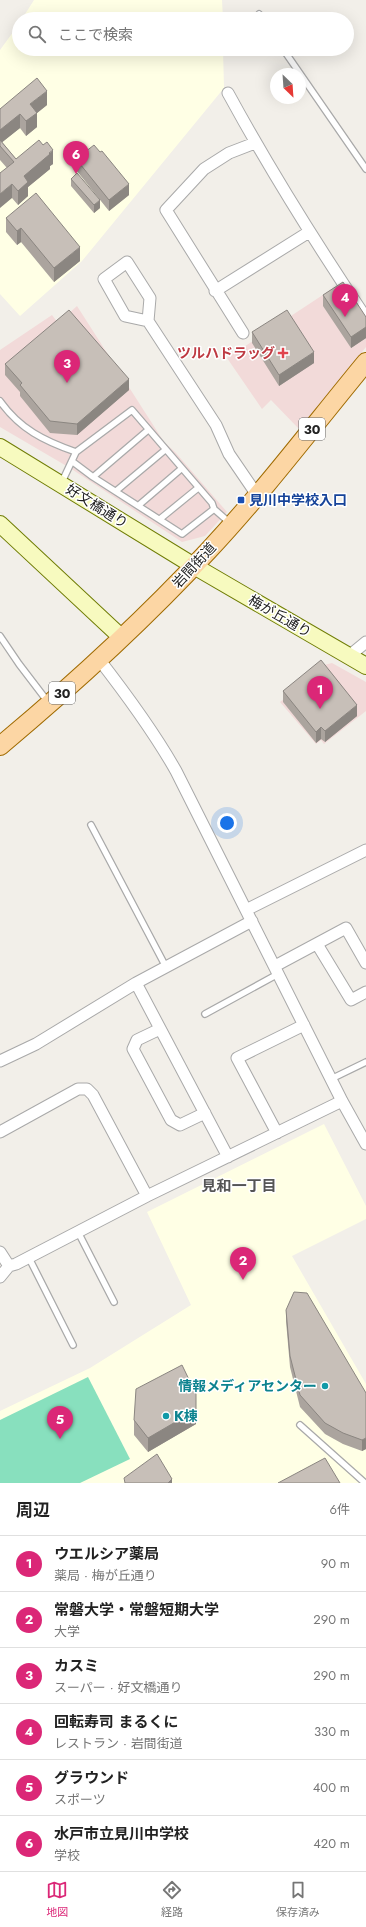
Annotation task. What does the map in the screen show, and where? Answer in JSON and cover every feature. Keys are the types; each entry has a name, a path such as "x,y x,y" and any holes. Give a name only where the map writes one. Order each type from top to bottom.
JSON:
{"main road":[{"name":"岩間街道","path":"0,746 50,704 194,566 257,495 366,362"}],"street":[{"path":"228,93 255,143 309,232 366,318"},
{"path":"243,333 215,291 166,210 204,169 229,153 255,143"},
{"path":"215,291 309,232"},
{"path":"148,321 124,316 104,279 127,262 150,298 148,321 216,425 229,454 257,495"},
{"name":"好文橋通り","path":"0,447 194,566"},
{"path":"0,524 121,637"},
{"name":"梅が丘通り","path":"194,566 366,666"},
{"path":"349,656 366,642"},
{"path":"98,658 117,682 164,751 252,921 342,1101 366,1144"},
{"path":"246,910 366,850"},
{"path":"0,1061 36,1044 136,983 252,921"},
{"path":"276,970 317,944 346,928 366,963"},
{"path":"317,944 351,1000 366,992"},
{"path":"136,983 228,1157"},
{"path":"277,1133 237,1058 304,1025"},
{"path":"160,1029 137,1040 133,1049 143,1069 171,1120 180,1125 205,1113"},
{"path":"0,1132 78,1089 87,1088 93,1095 147,1196"},
{"path":"0,1277 9,1266 29,1258 147,1196 342,1101"},
{"path":"0,1252 9,1266"}],"lane":[{"path":"288,56 366,169"},
{"path":"0,401 12,417 27,428 54,444 76,452"},
{"path":"61,484 73,462 76,452 132,410 212,503 214,509 232,524"},
{"path":"93,477 148,430"},
{"path":"116,491 165,450"},
{"path":"73,462 93,477 182,534 214,509"},
{"path":"139,506 182,469"},
{"path":"160,519 198,488"},
{"path":"0,636 19,664 50,704"},
{"path":"91,825 166,967"},
{"path":"205,1014 276,970"},
{"path":"331,1079 366,1062"},
{"path":"78,1232 114,1302"},
{"path":"29,1258 73,1344"},
{"path":"300,1425 365,1483"}],"shaded area":[{"path":"34,0 222,0 223,12 26,12"},
{"path":"12,34 12,56 223,56 224,88 82,261 20,316 0,294 0,50"},
{"path":"338,285 366,327 366,347 299,429 271,400 262,409 227,358"},
{"path":"77,306 164,442 175,452 227,512 205,536 182,542 70,468 0,427 0,350 52,315 58,323"},
{"path":"332,663 366,682 366,711 324,744 321,740 316,744 280,702 324,665"},
{"path":"324,1124 366,1206 366,1219 292,1256 366,1384 366,1483 0,1483 0,1411 90,1368 191,1305 147,1212"}],"green space":[{"path":"88,1377 130,1459 80,1483 0,1483 0,1420"}],"building":[{"path":"37,78 47,91 30,104 37,113 26,121 20,114 0,130 0,109"},
{"path":"0,140 16,159 39,140 43,145 47,142 53,150 24,176 28,182 18,191 12,184 0,194 0,173 14,162 0,146"},
{"path":"94,145 100,152 102,151 129,184 109,200 76,159"},
{"path":"77,173 100,200 94,205 71,179"},
{"path":"36,193 80,247 54,268 21,228 17,231 6,218"},
{"path":"343,282 366,317 366,327 351,337 323,295"},
{"path":"69,310 129,379 77,424 50,421 20,385 22,383 5,364"},
{"name":"ツルハドラッグ","path":"287,310 314,352 279,375 252,332"},
{"path":"321,660 357,705 325,731 321,727 316,732 283,691"},
{"name":"情報メディアセンター","path":"294,1292 307,1293 366,1393 366,1438 362,1440 343,1433 325,1423 300,1395 290,1356 286,1310"},
{"name":"K棟","path":"182,1365 196,1394 196,1410 148,1438 134,1420 136,1389"},
{"path":"157,1454 172,1479 168,1483 125,1483 124,1478"},
{"path":"325,1458 340,1483 278,1483"}],"place":[{"name":"水戸市立見川中学校","path":"76,174"},
{"name":"回転寿司 まるくに","path":"345,317"},
{"name":"ツルハドラッグ","path":"283,353"},
{"name":"カスミ","path":"67,383"},
{"name":"見川中学校入口","path":"241,500"},
{"name":"ウエルシア薬局","path":"320,709"},
{"name":"常磐大学・常磐短期大学","path":"243,1280"},
{"name":"情報メディアセンター","path":"325,1386"},
{"name":"K棟","path":"166,1416"},
{"name":"グラウンド","path":"60,1439"}],"district":[{"name":"見和一丁目","path":"239,1186"}]}
